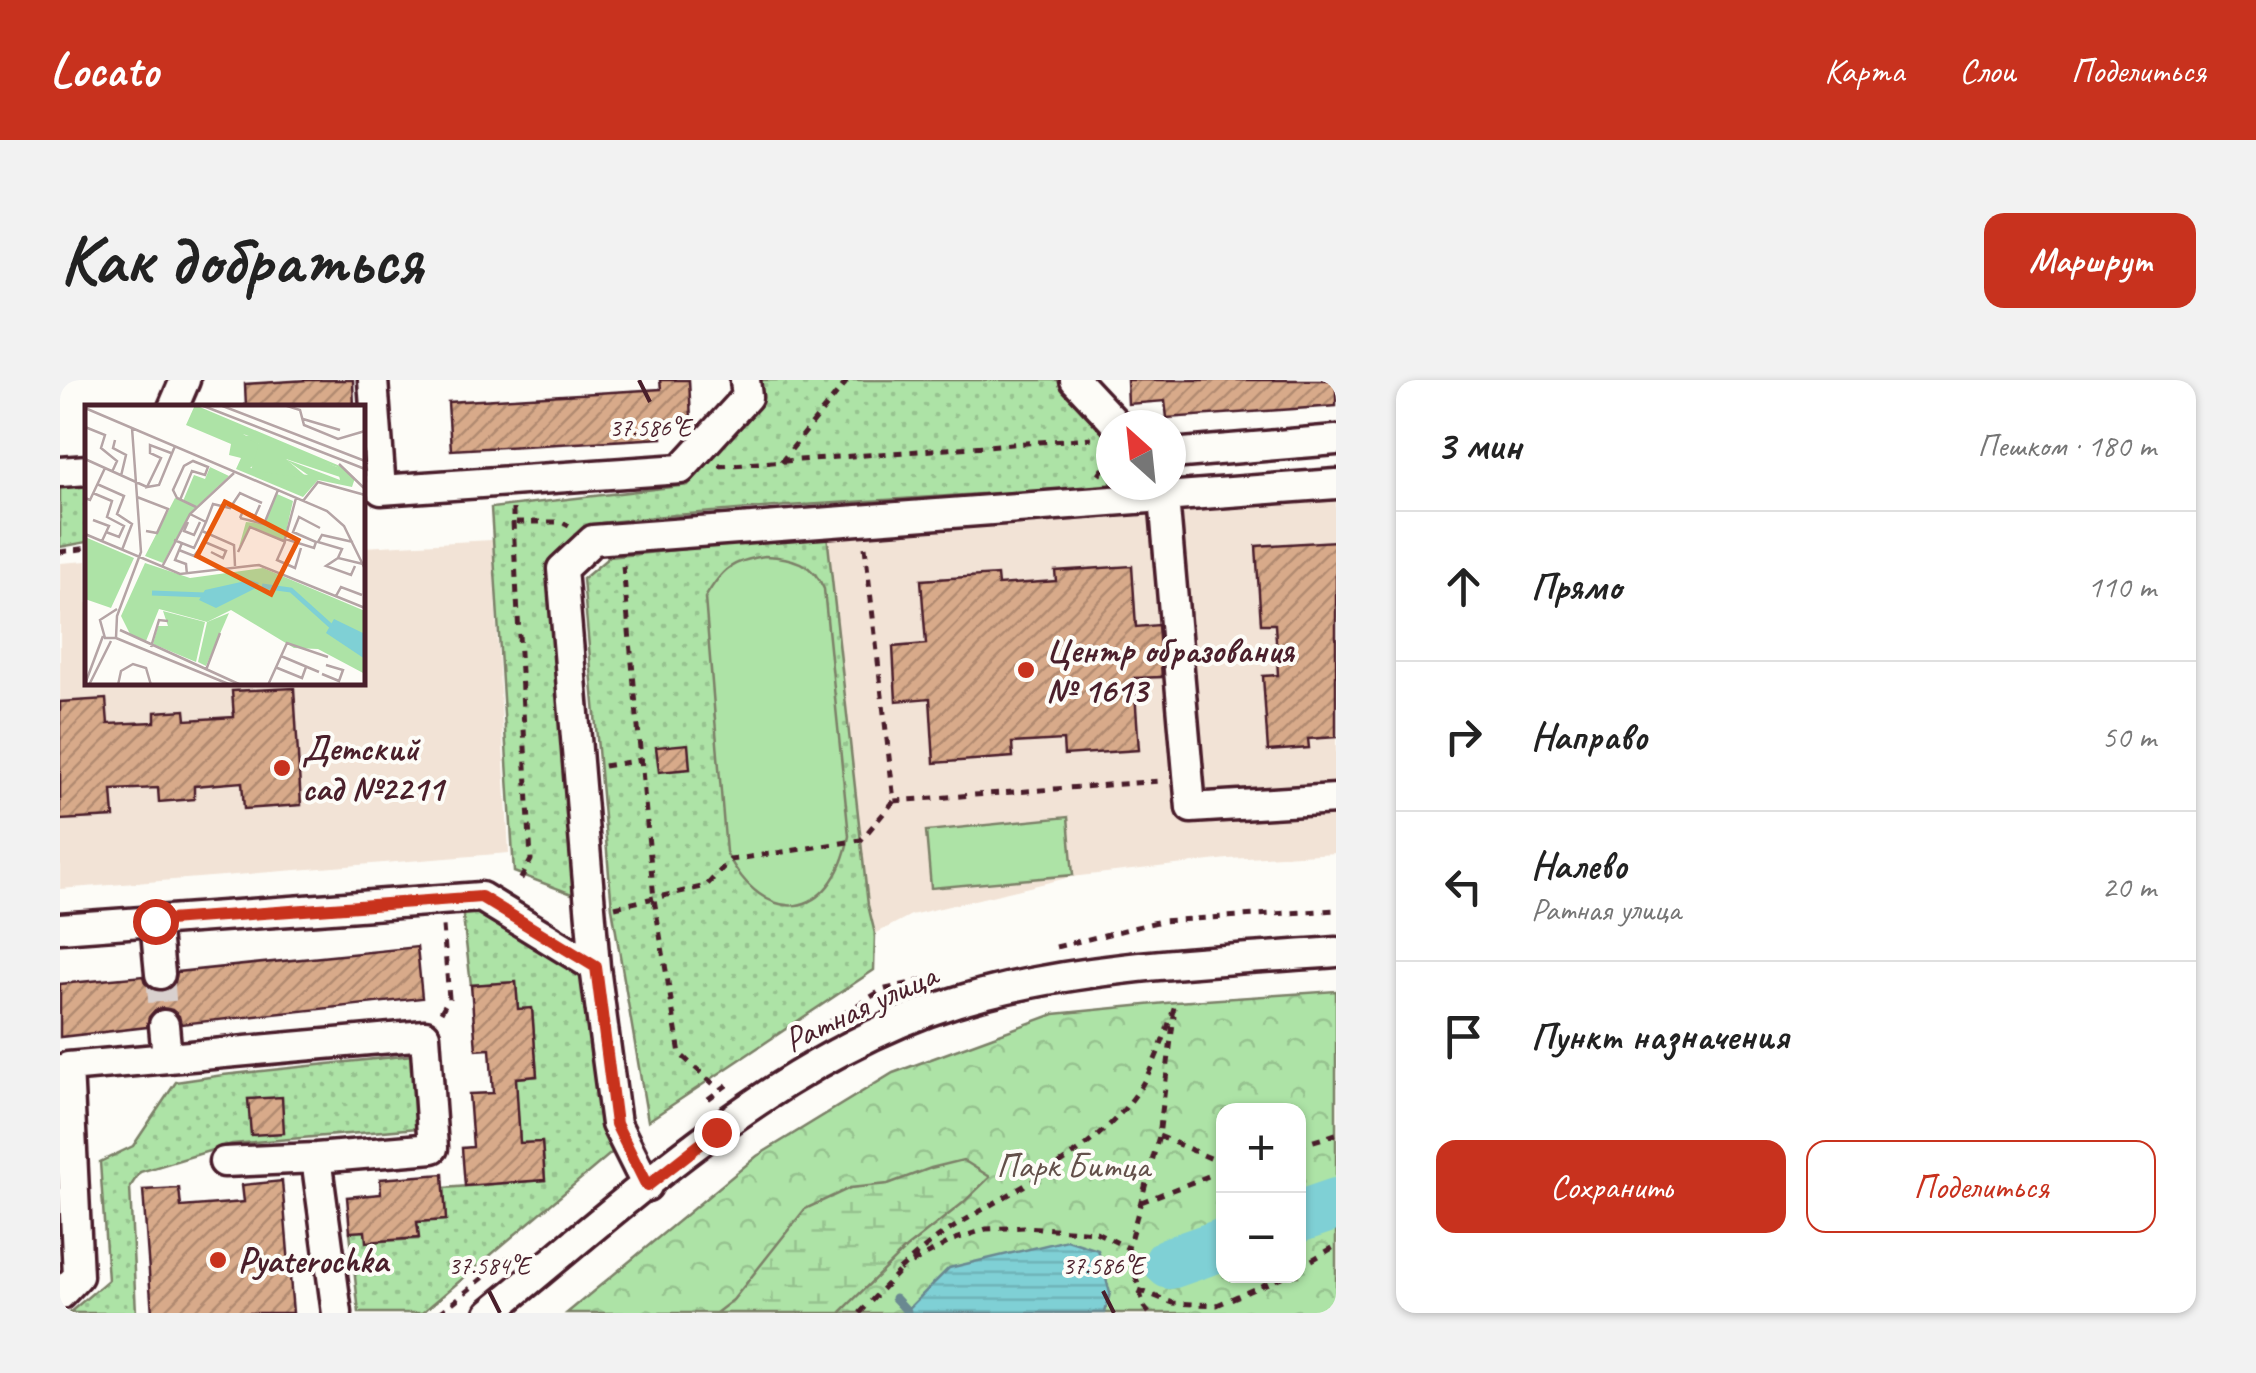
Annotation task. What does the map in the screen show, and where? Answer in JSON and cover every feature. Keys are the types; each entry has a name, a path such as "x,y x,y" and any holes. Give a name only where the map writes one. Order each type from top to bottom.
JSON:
{"street":[{"path":"175,405 185,380"},
{"path":"373,380 381,490 681,469 746,396 745,380"},
{"path":"1075,380 1096,415"},
{"path":"1186,453 1336,440"},
{"path":"60,472 85,470"},
{"path":"1186,495 1336,484"},
{"path":"647,1186 616,1124 596,967 562,569 593,540 1123,500"},
{"path":"1164,500 1191,808 1336,799"},
{"path":"60,928 481,897 596,967"},
{"path":"155,921 160,974"},
{"name":"Ратная улица","path":"490,1313 762,1099 832,1056 912,1018 981,994 1057,978 1336,952"},
{"path":"164,1026 168,1058"},
{"path":"60,1295 78,1276 68,1067 425,1035 433,1148 224,1162"},
{"path":"316,1158 337,1313"}],"path":[{"path":"780,462 848,380"},
{"path":"681,469 1096,432"},
{"path":"514,480 531,860"},
{"path":"862,519 894,801"},
{"path":"513,522 562,522"},
{"path":"620,538 654,898 680,1054 719,1090"},
{"path":"60,552 85,548"},
{"path":"579,770 641,760"},
{"path":"591,913 706,886 730,860 861,840 894,801 1188,779"},
{"path":"425,1035 450,998 441,900"},
{"path":"860,1313 900,1270 949,1230 1061,1162 1118,1115 1150,1072 1176,1002 1159,1136 1128,1248 1145,1311"},
{"path":"1306,1143 1336,1134"},
{"path":"1159,1136 1216,1163"},
{"path":"1141,1202 1216,1170"},
{"path":"900,1270 952,1240 986,1229 1026,1227 1096,1232 1128,1248"},
{"path":"1306,1263 1336,1246"},
{"path":"1139,1290 1174,1303 1218,1305 1268,1283"}],"shaded area":[{"name":"Центр образования № 1613","path":"1336,469 1336,853 1228,859 1071,877 911,915 875,934 868,905 827,534 1193,510 1190,479"},
{"name":"Детский сад №2211","path":"492,540 509,853 60,889 60,563 85,561 85,685 365,685 365,547"}],"green space":[{"path":"760,380 1058,380 1096,421 1096,487 788,506 601,523 553,563 577,896 514,872 491,508 688,485 761,396"},
{"path":"85,479 85,542 60,547 60,482"},
{"path":"827,534 868,905 875,934 874,970 648,1121 612,908 583,579 609,557"},
{"path":"765,556 808,567 824,589 849,836 828,886 813,899 796,905 778,903 759,894 726,852 705,598 729,568"},
{"path":"1068,817 1073,875 931,888 926,831"},
{"path":"480,906 588,973 615,1150 422,1313 359,1313 350,1232 365,1231 367,1242 418,1239 417,1222 446,1219 444,1188 545,1180 542,1142 520,1143 518,1117 505,1118 502,1079 537,1076 532,1009 518,1009 516,982 471,985 462,908"},
{"name":"Парк Битца","path":"1336,991 1336,1313 567,1313 757,1156 893,1073 1054,1014"},
{"path":"413,1055 417,1128 232,1144 140,1172 130,1187 136,1313 69,1313 108,1280 100,1162 133,1146 176,1082"},
{"path":"963,1160 990,1177 906,1248 840,1313 716,1313 733,1300 805,1209 850,1188 888,1184"}],"water":[{"path":"1067,1240 1098,1250 1110,1293 1105,1313 904,1313 949,1268"}],"building":[{"path":"353,380 354,405 246,405 245,384"},
{"path":"660,380 689,380 691,419 661,421 662,438 451,450 448,402 661,389"},
{"path":"1127,380 1336,380 1336,406 1186,417 1186,410 1166,410 1165,401 1128,404"},
{"path":"1336,541 1336,737 1308,739 1309,748 1268,751 1263,676 1278,675 1275,624 1261,624 1256,546"},
{"path":"1132,566 1136,627 1158,625 1162,677 1134,678 1139,750 1064,755 1063,740 1012,743 1013,757 934,763 930,698 896,701 893,647 926,644 921,580 997,575 998,585 1056,581 1055,571"},
{"path":"294,688 301,805 244,809 242,782 194,786 194,799 159,802 158,788 112,790 114,817 60,820 60,702 106,699 108,724 155,722 155,712 185,710 186,720 234,717 232,691"},
{"path":"688,744 690,769 659,772 656,747"},
{"path":"417,947 422,998 181,1024 172,1010 161,1008 149,1017 147,1027 60,1037 60,984 143,976 152,989 163,991 175,982 177,972"},
{"path":"516,982 518,1009 532,1008 537,1076 516,1078 520,1143 542,1142 545,1180 465,1186 462,1148 473,1147 469,1094 493,1093 490,1049 476,1050 471,985"},
{"path":"282,1097 284,1133 251,1135 248,1099"},
{"path":"443,1174 446,1220 417,1222 419,1238 366,1242 365,1231 350,1232 347,1197 381,1194 380,1179"},
{"name":"Pyaterochka","path":"282,1181 293,1313 152,1313 143,1190 179,1188 181,1207 244,1202 242,1185"}],"waterway":[{"path":"1306,1214 1336,1204"},
{"path":"1170,1263 1216,1247"},
{"path":"895,1298 907,1311"}],"tunnel":[{"path":"160,974 164,1025"}],"place":[{"name":"Центр образования № 1613","path":"1026,670"},
{"name":"Детский сад №2211","path":"282,768"},
{"name":"Pyaterochka","path":"218,1260"}],"route":[{"path":"155,921 481,897 596,967 616,1124 647,1186 716,1132"}]}
